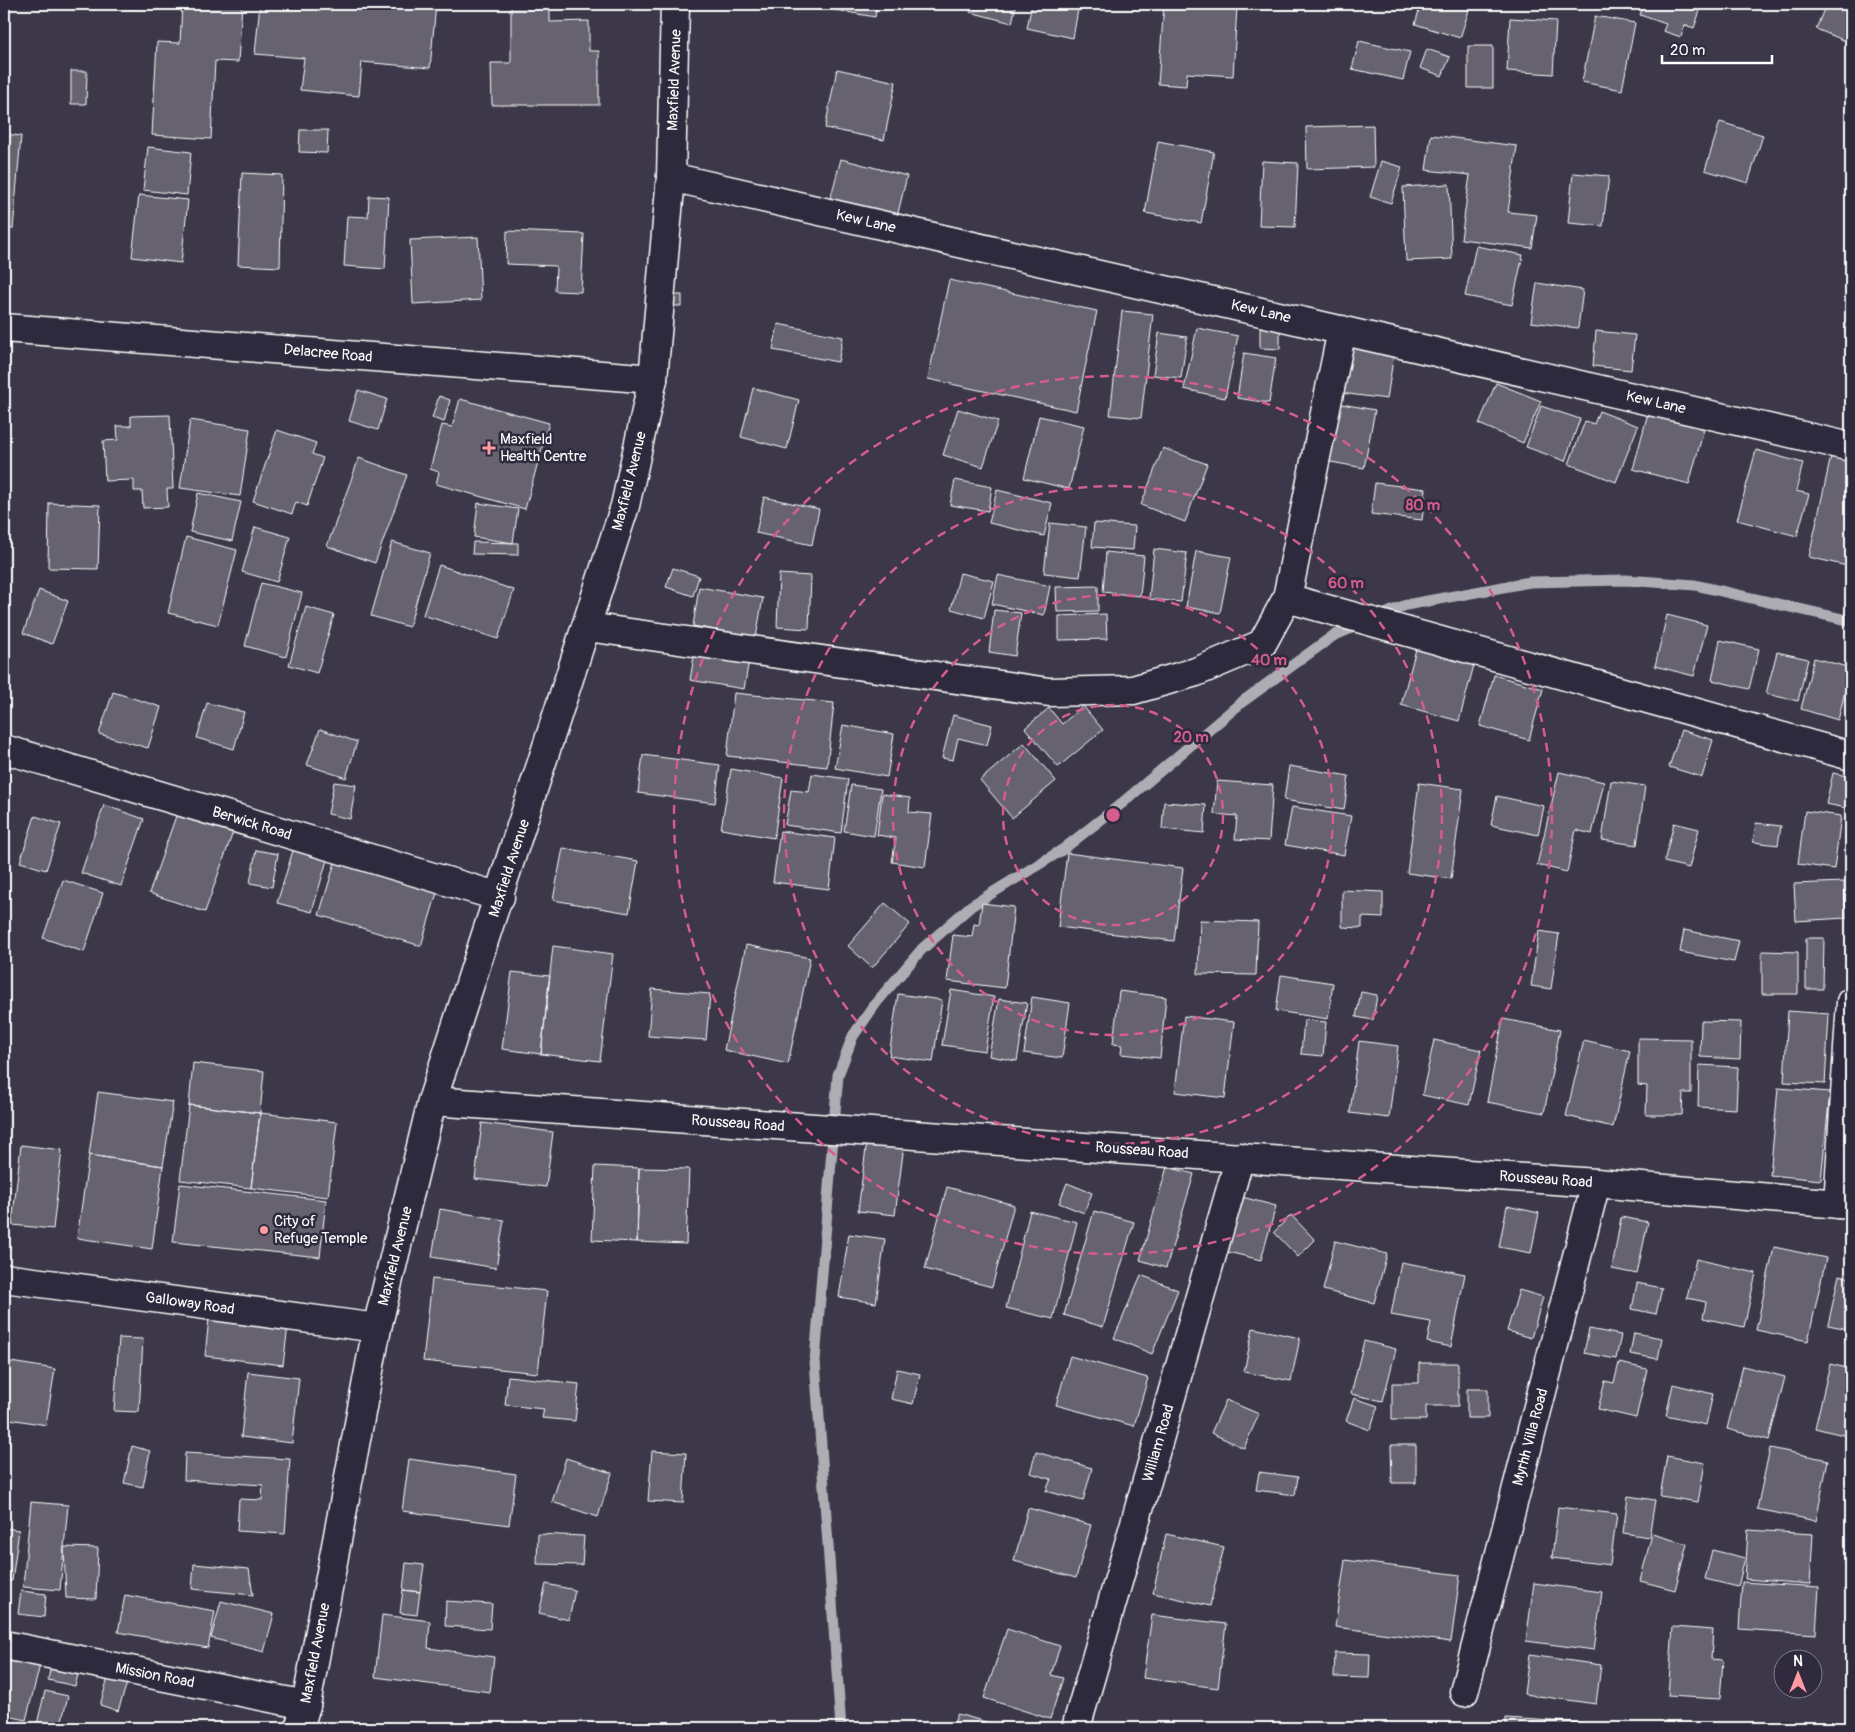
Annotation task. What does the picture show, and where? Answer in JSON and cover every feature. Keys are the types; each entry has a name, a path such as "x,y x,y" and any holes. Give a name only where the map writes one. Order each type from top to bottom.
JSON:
{"street":[{"name":"Maxfield Avenue","path":"303,1717 377,1328 432,1101 500,897 625,506 653,379 671,177 675,4"},
{"name":"Kew Lane","path":"671,177 1851,447"},
{"name":"Delacree Road","path":"4,328 653,379"},
{"path":"586,627 1049,692 1133,690 1196,672 1262,644 1287,598 1342,330"},
{"path":"1287,598 1851,756"},
{"name":"Berwick Road","path":"4,749 500,897"},
{"path":"1844,1205 1851,1002"},
{"name":"Rousseau Road","path":"432,1101 1596,1183 1844,1205"},
{"name":"William Road","path":"1076,1728 1240,1157"},
{"name":"Myrhh Villa Road","path":"1464,1692 1596,1183"},
{"name":"Galloway Road","path":"4,1278 377,1328"},
{"name":"Mission Road","path":"4,1645 303,1717"}],"building":[{"path":"90,4 137,4 137,9"},
{"path":"182,4 242,4 238,62 215,61 211,139 152,135 157,42 180,43"},
{"path":"260,4 436,4 430,68 362,62 359,96 300,90 304,58 255,54"},
{"path":"511,4 550,4 550,22 589,21 589,51 599,51 599,105 492,105 491,63 511,63"},
{"path":"802,4 877,4 875,17"},
{"path":"922,4 944,4 942,9"},
{"path":"972,4 1016,4 1012,23 970,12"},
{"path":"1032,4 1079,4 1073,38 1027,28"},
{"path":"1164,4 1237,6 1233,76 1187,73 1186,86 1158,84"},
{"path":"1421,4 1471,4 1460,38 1415,24"},
{"path":"1644,4 1680,4 1700,11 1694,28 1685,25 1681,37 1663,31 1666,24 1640,15"},
{"path":"1826,4 1851,4 1851,43 1816,29"},
{"path":"1595,16 1635,23 1622,90 1582,82"},
{"path":"1510,18 1556,21 1553,74 1507,71"},
{"path":"1359,41 1410,52 1403,80 1352,69"},
{"path":"1468,46 1493,46 1493,88 1468,88"},
{"path":"1427,49 1450,57 1442,76 1420,68"},
{"path":"837,69 896,82 884,140 825,128"},
{"path":"71,71 87,71 86,104 71,104"},
{"path":"1720,122 1763,135 1748,183 1705,170"},
{"path":"1373,125 1374,167 1307,169 1306,127"},
{"path":"300,130 328,130 327,153 299,152"},
{"path":"4,134 21,136 13,229 4,228"},
{"path":"1431,135 1517,146 1508,212 1537,215 1532,248 1461,239 1470,175 1426,170"},
{"path":"1158,141 1214,152 1201,223 1145,213"},
{"path":"148,147 191,152 187,195 143,190"},
{"path":"841,159 907,176 897,217 830,200"},
{"path":"1262,161 1298,163 1295,227 1259,226"},
{"path":"1381,161 1402,167 1391,203 1370,197"},
{"path":"242,173 282,175 280,267 238,265"},
{"path":"1573,173 1609,176 1603,226 1568,223"},
{"path":"1449,184 1452,259 1406,261 1403,187"},
{"path":"139,195 188,200 181,263 132,257"},
{"path":"369,196 389,197 385,269 344,266 347,216 368,217"},
{"path":"507,231 584,234 581,292 555,291 556,266 506,264"},
{"path":"478,237 481,300 413,304 410,240"},
{"path":"1476,246 1523,255 1512,305 1465,296"},
{"path":"949,280 1097,311 1076,411 928,379"},
{"path":"1537,283 1583,290 1578,328 1531,322"},
{"path":"668,295 682,295 682,306 668,306"},
{"path":"1122,311 1153,314 1141,418 1110,415"},
{"path":"778,324 843,337 838,362 773,350"},
{"path":"1260,327 1280,328 1280,349 1260,348"},
{"path":"1197,328 1238,336 1225,398 1184,389"},
{"path":"1596,331 1635,335 1631,370 1593,366"},
{"path":"1159,333 1187,337 1181,378 1153,375"},
{"path":"1340,345 1394,353 1387,399 1333,392"},
{"path":"1244,353 1276,358 1269,403 1237,398"},
{"path":"1496,383 1541,401 1523,443 1479,424"},
{"path":"753,388 799,400 787,449 741,437"},
{"path":"358,390 387,399 378,430 349,421"},
{"path":"439,396 450,400 444,422 432,418"},
{"name":"Maxfield Health Centre","path":"460,399 549,423 525,509 436,484 439,472 430,469 442,425 452,427"},
{"path":"1331,402 1375,410 1364,468 1320,460"},
{"path":"1541,406 1580,419 1565,461 1526,447"},
{"path":"958,409 998,421 983,467 943,455"},
{"path":"1599,411 1638,426 1616,482 1569,464 1585,421 1594,424"},
{"path":"1648,413 1704,429 1689,484 1633,469"},
{"path":"170,415 173,489 167,489 168,507 143,508 142,491 134,491 134,480 105,481 103,441 118,440 117,426 131,426 131,416"},
{"path":"1039,416 1084,426 1069,489 1024,478"},
{"path":"190,420 250,429 240,496 180,488"},
{"path":"277,430 316,443 312,454 323,458 307,506 296,502 292,514 253,501"},
{"path":"1163,448 1207,464 1185,522 1141,505"},
{"path":"1756,450 1803,463 1796,491 1809,494 1797,536 1737,520"},
{"path":"1831,456 1851,460 1851,567 1809,557"},
{"path":"359,458 407,475 375,563 327,546"},
{"path":"955,480 992,487 988,511 950,505"},
{"path":"1375,483 1426,489 1422,520 1371,514"},
{"path":"997,490 1052,503 1044,536 989,523"},
{"path":"198,493 241,502 232,541 190,532"},
{"path":"764,497 819,509 812,545 756,533"},
{"path":"49,503 100,505 98,569 48,568"},
{"path":"478,503 518,509 513,543 474,537"},
{"path":"1050,523 1086,527 1080,577 1044,573"},
{"path":"1094,523 1135,526 1133,550 1092,547"},
{"path":"255,527 290,537 277,582 242,572"},
{"path":"186,537 237,550 218,625 168,613"},
{"path":"392,542 430,553 409,627 371,616"},
{"path":"473,542 518,543 518,555 472,554"},
{"path":"1154,549 1187,553 1181,602 1149,599"},
{"path":"1196,551 1231,557 1220,613 1186,607"},
{"path":"1106,552 1144,556 1140,596 1103,592"},
{"path":"439,565 514,590 498,639 423,615"},
{"path":"673,568 699,576 693,596 666,587"},
{"path":"960,573 994,581 984,618 951,609"},
{"path":"779,574 811,576 809,629 777,627"},
{"path":"998,575 1050,586 1044,615 992,604"},
{"path":"261,583 302,593 286,657 245,646"},
{"path":"1098,586 1098,611 1057,612 1056,587"},
{"path":"699,587 763,598 756,637 693,626"},
{"path":"39,590 68,601 52,644 23,633"},
{"path":"306,607 334,615 317,673 289,665"},
{"path":"994,610 1021,613 1015,656 989,652"},
{"path":"1106,614 1107,639 1059,640 1059,616"},
{"path":"1667,615 1707,625 1694,676 1655,666"},
{"path":"1720,640 1759,649 1749,689 1712,680"},
{"path":"1416,649 1474,665 1459,721 1401,705"},
{"path":"695,650 749,660 744,689 690,680"},
{"path":"1777,652 1808,659 1798,701 1766,694"},
{"path":"1814,658 1851,668 1838,720 1801,709"},
{"path":"1494,675 1543,689 1529,740 1480,726"},
{"path":"113,692 161,707 148,748 99,734"},
{"path":"734,693 834,703 827,767 727,756"},
{"path":"207,703 244,712 234,749 197,738"},
{"path":"1083,706 1103,730 1058,767 1025,728 1049,708 1062,724"},
{"path":"953,715 992,725 987,745 958,738 953,760 942,758"},
{"path":"843,725 894,734 887,777 835,768"},
{"path":"320,729 357,742 346,778 307,765"},
{"path":"1681,730 1713,740 1702,777 1669,767"},
{"path":"1024,743 1056,781 1012,818 980,780"},
{"path":"643,755 720,765 715,803 638,793"},
{"path":"1289,766 1349,776 1344,810 1284,800"},
{"path":"731,769 783,778 774,838 721,829"},
{"path":"1559,772 1604,782 1592,834 1576,830 1567,872 1537,865"},
{"path":"1833,773 1851,777 1851,809 1826,804"},
{"path":"812,774 848,779 841,833 785,825 791,790 809,792"},
{"path":"1217,781 1273,785 1269,841 1235,839 1237,816 1214,814"},
{"path":"1611,781 1645,786 1637,845 1602,840"},
{"path":"334,782 356,785 350,819 328,814"},
{"path":"1419,783 1463,789 1451,879 1407,873"},
{"path":"851,785 881,789 874,836 844,831"},
{"path":"882,794 910,798 909,812 932,814 925,867 892,862 896,838 877,835"},
{"path":"1497,796 1544,806 1538,835 1491,825"},
{"path":"1164,802 1206,805 1204,833 1162,829"},
{"path":"104,805 144,819 121,886 81,873"},
{"path":"1292,807 1351,816 1344,855 1285,845"},
{"path":"1805,811 1841,816 1834,869 1798,864"},
{"path":"177,813 233,832 205,912 149,893"},
{"path":"35,816 61,824 46,870 20,862"},
{"path":"1674,823 1699,829 1689,868 1664,862"},
{"path":"1756,823 1781,826 1778,845 1753,842"},
{"path":"780,831 835,838 829,889 773,882"},
{"path":"295,844 329,853 312,912 277,903"},
{"path":"563,848 638,861 629,913 553,900"},
{"path":"256,850 278,854 272,887 250,883"},
{"path":"1067,853 1183,868 1174,941 1058,927"},
{"path":"337,856 439,886 421,946 319,915"},
{"path":"63,880 103,893 84,952 43,938"},
{"path":"1844,882 1846,918 1796,921 1794,884"},
{"path":"1342,890 1383,892 1383,918 1362,917 1362,928 1342,927"},
{"path":"885,903 910,924 872,968 848,946"},
{"path":"982,903 1014,907 1005,988 947,981 953,935 972,937 974,924 979,925"},
{"path":"1200,920 1258,922 1256,975 1198,974"},
{"path":"1684,930 1739,941 1734,962 1680,952"},
{"path":"1539,931 1559,934 1551,989 1531,986"},
{"path":"1806,938 1824,938 1823,989 1806,989"},
{"path":"746,945 810,958 788,1064 724,1050"},
{"path":"553,946 613,954 600,1061 541,1054"},
{"path":"1762,951 1798,952 1798,994 1762,994"},
{"path":"512,972 550,976 541,1054 502,1049"},
{"path":"1281,975 1333,983 1328,1019 1276,1011"},
{"path":"652,989 710,994 706,1040 648,1036"},
{"path":"951,990 994,997 985,1051 942,1045"},
{"path":"1119,991 1166,997 1160,1058 1121,1054 1122,1045 1113,1044"},
{"path":"1361,992 1377,995 1373,1020 1356,1017"},
{"path":"898,994 942,1000 933,1062 889,1056"},
{"path":"1032,997 1070,1003 1062,1058 1024,1053"},
{"path":"999,999 1027,1003 1017,1061 989,1056"},
{"path":"1788,1011 1829,1014 1825,1084 1784,1082"},
{"path":"1184,1016 1234,1022 1225,1098 1175,1092"},
{"path":"1503,1019 1560,1030 1544,1113 1487,1102"},
{"path":"1304,1020 1326,1022 1323,1056 1301,1054"},
{"path":"1701,1021 1741,1022 1740,1059 1700,1057"},
{"path":"1638,1038 1691,1039 1691,1093 1683,1093 1682,1115 1646,1115 1647,1086 1638,1085"},
{"path":"1434,1040 1481,1050 1469,1105 1422,1095"},
{"path":"1584,1040 1630,1051 1613,1127 1566,1116"},
{"path":"1359,1041 1398,1046 1389,1118 1350,1113"},
{"path":"193,1063 264,1071 260,1113 189,1105"},
{"path":"1699,1065 1738,1067 1736,1109 1698,1107"},
{"path":"1778,1088 1830,1092 1821,1180 1770,1175"},
{"path":"98,1092 173,1102 163,1166 89,1155"},
{"path":"189,1105 260,1113 251,1188 180,1180"},
{"path":"260,1113 337,1122 328,1197 251,1188"},
{"path":"482,1123 553,1132 546,1187 475,1179"},
{"path":"867,1140 904,1145 895,1215 858,1211"},
{"path":"21,1145 62,1150 53,1229 12,1225"},
{"path":"89,1155 163,1166 152,1249 77,1238"},
{"path":"595,1166 639,1168 637,1242 592,1240"},
{"path":"1167,1167 1194,1174 1166,1268 1140,1260"},
{"path":"639,1168 689,1169 686,1244 637,1242"},
{"path":"1067,1183 1092,1193 1084,1213 1059,1203"},
{"path":"180,1184 326,1200 320,1257 173,1242"},
{"path":"947,1187 1014,1205 992,1287 925,1269"},
{"path":"1242,1197 1276,1206 1261,1260 1228,1252"},
{"path":"1507,1206 1539,1213 1531,1253 1499,1247"},
{"path":"440,1209 504,1220 496,1268 432,1257"},
{"path":"1030,1211 1077,1222 1053,1319 1006,1308"},
{"path":"1094,1211 1134,1222 1103,1327 1064,1315"},
{"path":"1291,1215 1315,1240 1298,1257 1274,1232"},
{"path":"1621,1217 1648,1222 1637,1274 1612,1269"},
{"path":"849,1234 885,1239 876,1303 839,1297"},
{"path":"1335,1241 1387,1254 1374,1303 1323,1290"},
{"path":"1774,1247 1826,1258 1808,1341 1756,1330"},
{"path":"1696,1259 1756,1273 1744,1327 1703,1318 1706,1302 1687,1298"},
{"path":"1401,1262 1465,1274 1451,1347 1427,1342 1431,1322 1391,1315"},
{"path":"1141,1275 1178,1290 1152,1354 1114,1338"},
{"path":"1839,1275 1851,1278 1851,1344 1845,1342 1848,1329 1828,1325"},
{"path":"432,1279 547,1291 538,1373 423,1361"},
{"path":"1637,1283 1662,1288 1656,1314 1632,1309"},
{"path":"1519,1290 1543,1297 1531,1338 1507,1331"},
{"path":"210,1309 289,1318 283,1365 205,1356"},
{"path":"1253,1328 1300,1338 1291,1381 1244,1372"},
{"path":"1589,1329 1621,1335 1616,1359 1584,1353"},
{"path":"1634,1333 1662,1338 1658,1359 1630,1354"},
{"path":"119,1338 143,1339 139,1412 114,1411"},
{"path":"1364,1341 1396,1349 1383,1401 1351,1394"},
{"path":"1070,1356 1148,1378 1134,1426 1056,1405"},
{"path":"4,1361 55,1369 46,1425 4,1418"},
{"path":"1419,1363 1458,1363 1458,1406 1426,1406 1426,1420 1392,1420 1392,1383 1419,1383"},
{"path":"1619,1363 1647,1369 1636,1418 1598,1409 1605,1381 1614,1383"},
{"path":"1830,1364 1851,1369 1851,1437 1815,1428"},
{"path":"1743,1366 1785,1377 1769,1440 1727,1429"},
{"path":"897,1369 920,1374 913,1404 891,1399"},
{"path":"248,1372 299,1378 292,1443 241,1437"},
{"path":"508,1376 579,1384 575,1421 542,1418 544,1409 505,1405"},
{"path":"1673,1384 1713,1394 1706,1425 1666,1416"},
{"path":"1467,1389 1488,1389 1488,1418 1467,1418"},
{"path":"1354,1398 1378,1406 1370,1430 1346,1421"},
{"path":"1226,1400 1259,1414 1244,1448 1211,1433"},
{"path":"4,1441 8,1442 4,1510"},
{"path":"1391,1445 1416,1445 1416,1483 1392,1483"},
{"path":"132,1446 150,1451 143,1487 124,1483"},
{"path":"1770,1448 1828,1460 1816,1521 1757,1509"},
{"path":"652,1451 686,1453 683,1503 648,1501"},
{"path":"1036,1452 1092,1468 1083,1501 1046,1491 1051,1479 1030,1473"},
{"path":"185,1453 290,1459 285,1534 237,1531 239,1499 262,1500 263,1485 184,1480"},
{"path":"1667,1456 1705,1463 1698,1502 1660,1496"},
{"path":"566,1458 612,1473 598,1517 552,1502"},
{"path":"409,1459 516,1474 509,1525 402,1511"},
{"path":"1259,1472 1298,1477 1295,1495 1256,1490"},
{"path":"1628,1496 1655,1500 1649,1537 1623,1533"},
{"path":"31,1502 68,1505 60,1590 23,1587"},
{"path":"1558,1507 1617,1514 1610,1565 1552,1558"},
{"path":"1028,1508 1091,1525 1076,1578 1014,1561"},
{"path":"4,1528 19,1530 12,1581 4,1580"},
{"path":"1748,1530 1813,1534 1810,1584 1745,1579"},
{"path":"538,1534 584,1536 582,1565 537,1564"},
{"path":"1166,1534 1224,1547 1210,1606 1153,1593"},
{"path":"1652,1534 1687,1544 1675,1590 1640,1581"},
{"path":"64,1547 98,1548 96,1599 66,1598"},
{"path":"1712,1550 1745,1558 1738,1587 1705,1579"},
{"path":"1345,1560 1460,1575 1451,1642 1335,1627"},
{"path":"406,1563 424,1565 420,1592 403,1590"},
{"path":"194,1564 249,1569 253,1595 192,1589"},
{"path":"1742,1582 1819,1587 1816,1634 1739,1629"},
{"path":"1534,1583 1602,1592 1594,1650 1526,1641"},
{"path":"546,1584 575,1590 569,1620 539,1613"},
{"path":"403,1590 420,1592 417,1615 400,1613"},
{"path":"21,1591 46,1594 44,1617 18,1614"},
{"path":"125,1595 215,1611 208,1648 118,1632"},
{"path":"221,1601 274,1614 264,1652 211,1638"},
{"path":"446,1601 492,1604 490,1629 445,1626"},
{"path":"382,1615 430,1621 428,1648 494,1657 490,1692 375,1677"},
{"path":"1152,1615 1226,1624 1218,1688 1143,1678"},
{"path":"1673,1627 1713,1630 1711,1659 1723,1660 1720,1699 1668,1696"},
{"path":"1007,1629 1060,1646 1051,1675 1063,1678 1050,1719 984,1698"},
{"path":"1335,1653 1370,1654 1369,1678 1334,1677"},
{"path":"4,1655 40,1665 26,1720 4,1715"},
{"path":"1529,1655 1601,1665 1596,1704 1524,1694"},
{"path":"51,1665 79,1671 75,1686 48,1680"},
{"path":"108,1678 127,1683 118,1711 100,1705"},
{"path":"45,1691 68,1696 60,1728 36,1728"},
{"path":"957,1714 1009,1728 953,1728"},
{"path":"1506,1718 1598,1724 1597,1728 1506,1728"},
{"path":"11,1722 30,1726 29,1728 9,1728"}],"waterway":[{"path":"841,1728 815,1361 838,1075 853,1036 876,1003 922,949 971,906 1062,850 1121,804 1242,702 1333,636 1406,605 1530,582 1626,580 1695,585 1851,621"}],"place":[{"name":"Maxfield Health Centre","path":"489,448"},
{"name":"City of Refuge Temple","path":"264,1230"}]}
